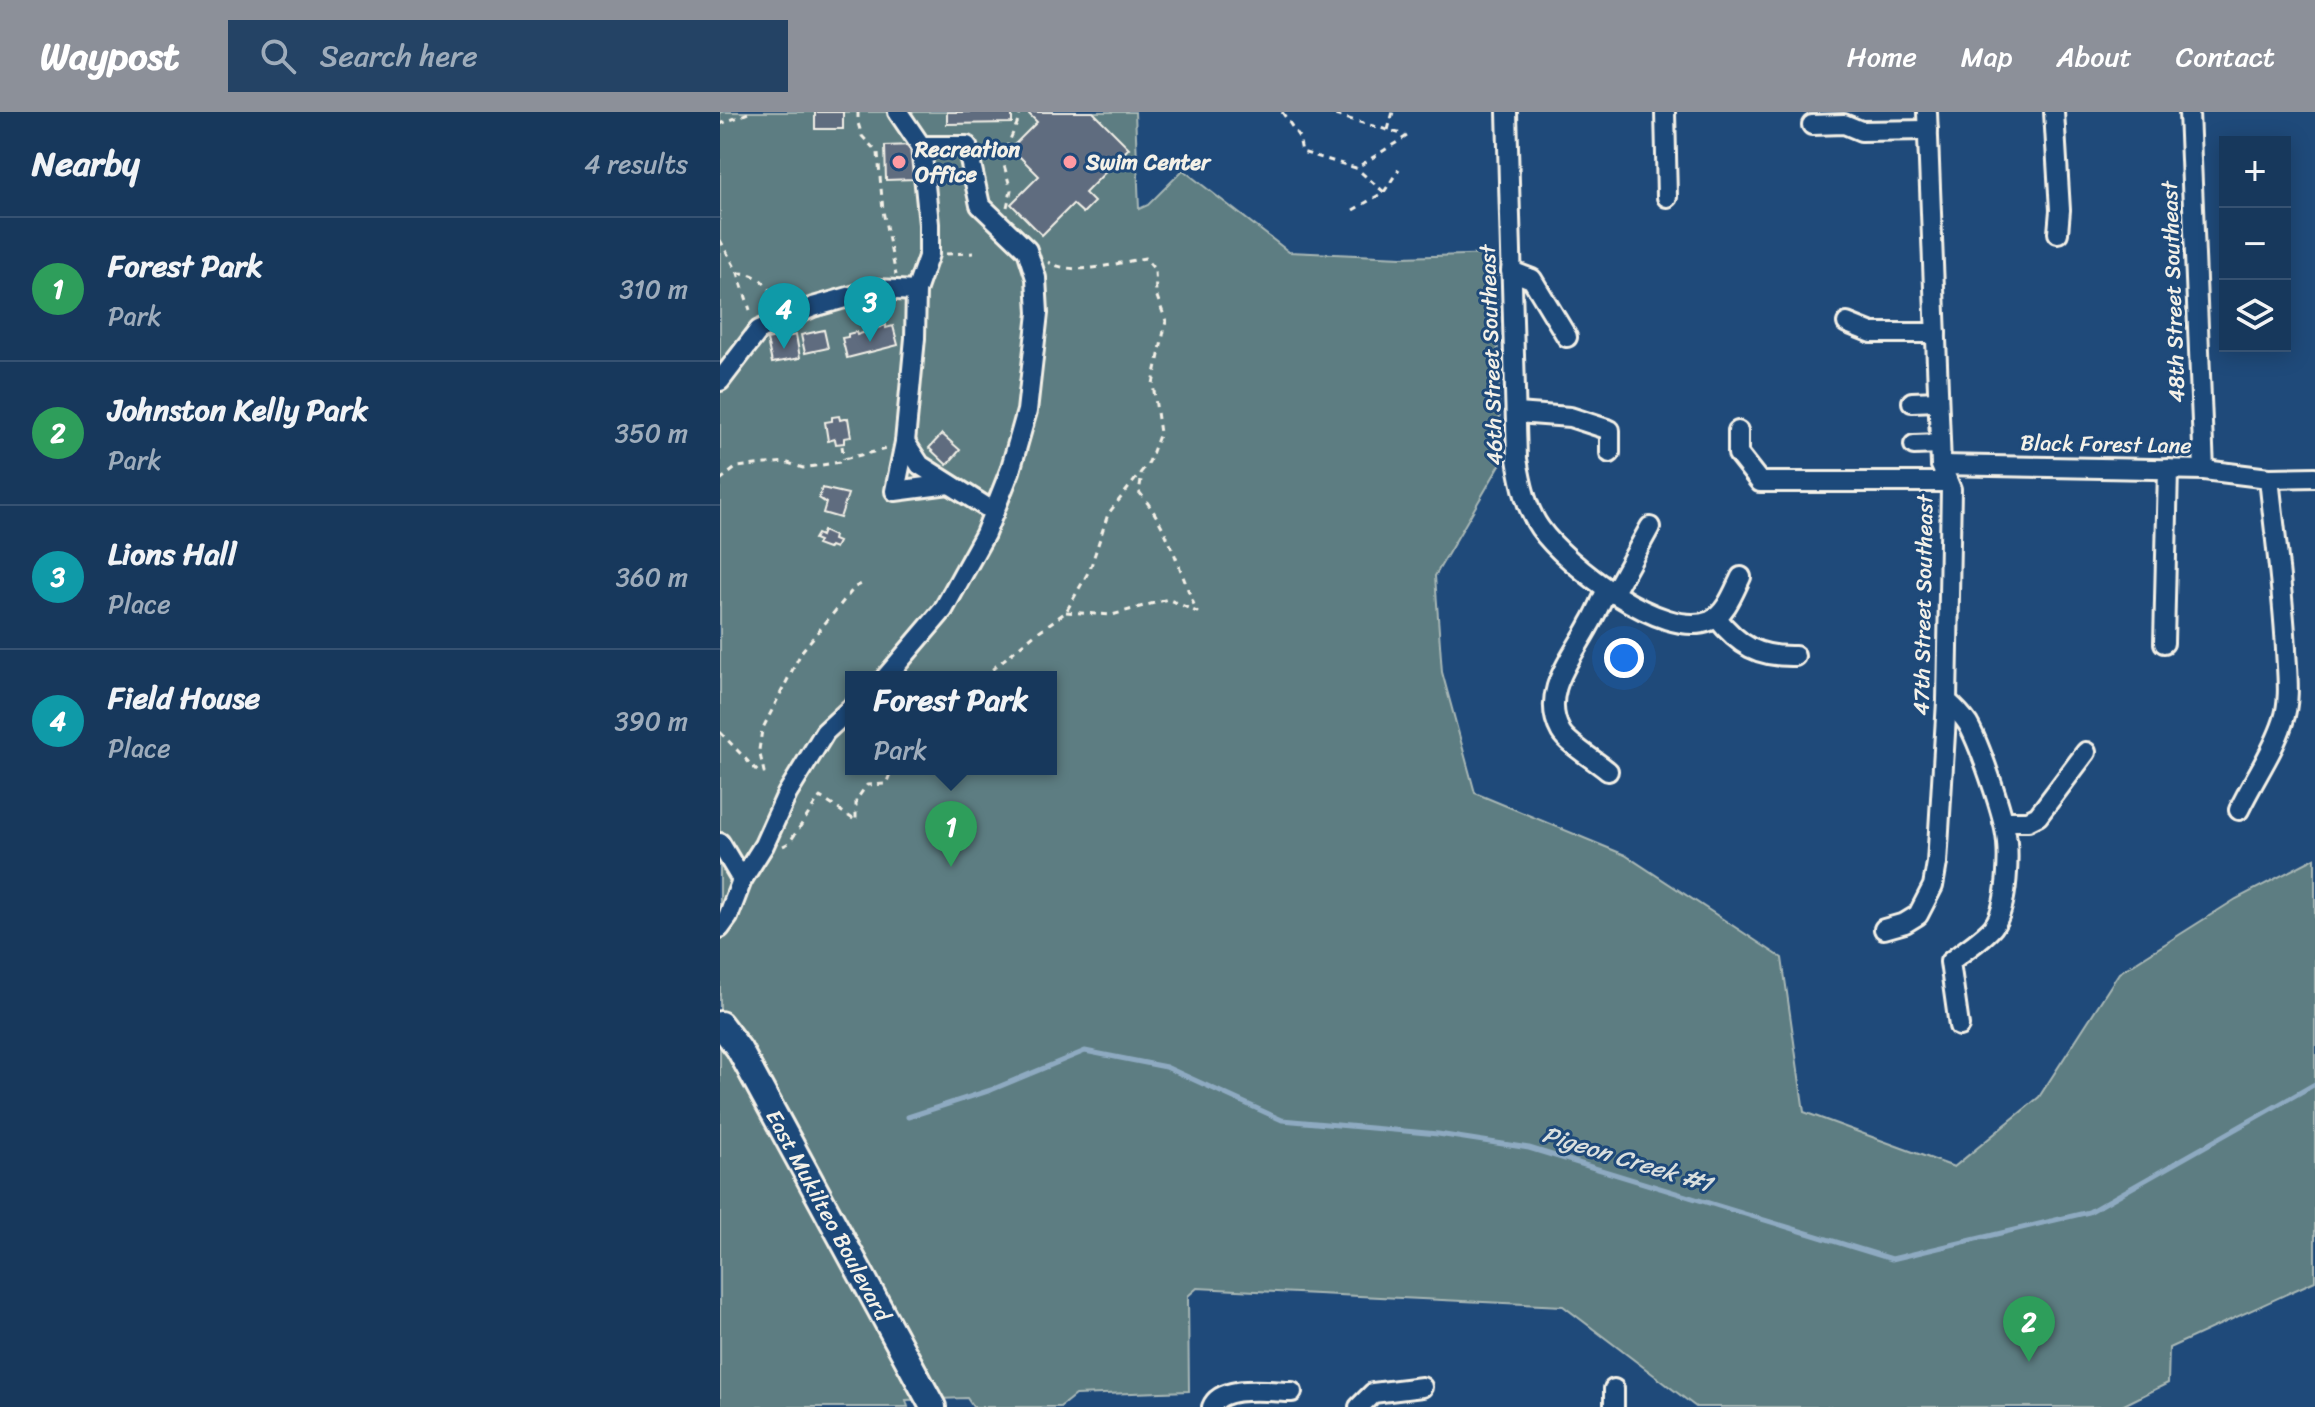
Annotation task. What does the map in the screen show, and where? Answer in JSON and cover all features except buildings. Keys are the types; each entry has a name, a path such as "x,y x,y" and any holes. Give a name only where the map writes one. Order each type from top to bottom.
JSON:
{"main road":[{"name":"East Mukilteo Boulevard","path":"720,1024 739,1049 933,1407"}],"street":[{"path":"898,112 921,146 929,254 907,291 915,338 905,442 895,491 949,484"},
{"name":"46th Street Southeast","path":"1507,112 1519,470 1523,491 1540,527 1569,560 1610,592 1677,621 1709,622 1716,617"},
{"path":"1665,112 1667,197"},
{"path":"2054,112 2060,210 2058,233"},
{"name":"48th Street Southeast","path":"2189,112 2204,470"},
{"path":"1812,125 1844,124 1861,131 1928,121"},
{"name":"47th Street Southeast","path":"1884,929 1905,923 1918,915 1933,886 1947,701 1951,489 1944,474 1940,444 1928,121"},
{"path":"891,671 943,610 994,512 1010,471 1027,411 1037,301 1036,278 1027,250 980,205 967,146 921,146"},
{"path":"1511,271 1532,279 1567,337"},
{"path":"720,381 759,330 813,307 877,289 907,291"},
{"path":"1847,323 1872,333 1936,333"},
{"path":"1912,402 1938,401"},
{"path":"1517,413 1570,417 1610,430 1610,453"},
{"name":"Black Forest Lane","path":"1738,431 1738,454 1760,482 2168,469 2269,478 2315,477"},
{"path":"905,442 920,465 994,512"},
{"path":"1914,445 1940,444"},
{"path":"2164,643 2168,469"},
{"path":"2239,810 2284,720 2288,687 2269,478"},
{"path":"1608,771 1562,734 1555,718 1554,698 1558,678 1650,527"},
{"path":"1741,577 1716,617 1727,632 1749,648 1771,656 1795,656"},
{"path":"1947,701 1960,712 1969,726 2006,830 2003,903 1994,926 1950,962 1959,1026"},
{"path":"720,928 787,794 825,732 845,714"},
{"path":"2003,821 2028,821 2038,816 2086,752"},
{"path":"720,843 742,880"},
{"path":"1359,1407 1373,1393 1422,1387"},
{"path":"1212,1407 1221,1395 1232,1392 1292,1392"}],"path":[{"path":"720,124 751,112"},
{"path":"858,112 862,136 878,153 881,200 907,291"},
{"path":"1007,207 1011,190 1002,158 1020,112"},
{"path":"1282,112 1299,137 1302,152 1356,168 1384,192"},
{"path":"1324,112 1407,136 1356,168"},
{"path":"1388,130 1393,112"},
{"path":"1353,210 1384,192 1399,169"},
{"path":"720,240 738,273 750,310"},
{"path":"1027,250 1061,269 1145,258 1155,270 1156,294 1166,321 1153,384 1160,433 1142,474 1139,492 1170,538 1179,571 1197,612 1168,599 1112,615 1066,612"},
{"path":"929,254 974,253"},
{"path":"738,273 751,273 761,279 777,299"},
{"path":"720,480 737,467 785,462 803,468 840,462 905,442"},
{"path":"842,446 844,459"},
{"path":"990,671 1066,612 1090,569 1108,514 1142,474"},
{"path":"720,732 747,763 758,772 764,772 759,750 762,730 790,673 827,618 855,587 866,582"},
{"path":"764,845 780,847 789,843 820,797 856,821 856,800 867,785 886,784 890,775"}],"green space":[{"path":"720,112 1135,112 1139,209 1148,205 1183,170 1289,252 1402,257 1495,254 1501,463 1435,576 1442,672 1475,793 1625,855 1782,958 1804,1112 1954,1167 2039,1097 2119,973 2236,899 2315,858 2315,1281 2169,1348 2168,1383 2120,1407 1696,1407 1563,1306 1197,1288 1188,1296 1189,1391 1075,1395 1060,1407 973,1407 967,1398 906,1400 908,1407 720,1407"}],"waterway":[{"name":"Pigeon Creek #1","path":"908,1117 991,1090 1085,1051 1166,1067 1282,1120 1438,1134 1529,1148 1892,1259 2089,1212 2315,1084"}],"place":[{"name":"Recreation Office","path":"899,162"},
{"name":"Swim Center","path":"1070,162"},
{"name":"Lions Hall","path":"870,342"},
{"name":"Field House","path":"784,349"},
{"name":"Forest Park","path":"951,867"},
{"name":"Johnston Kelly Park","path":"2029,1362"}]}
